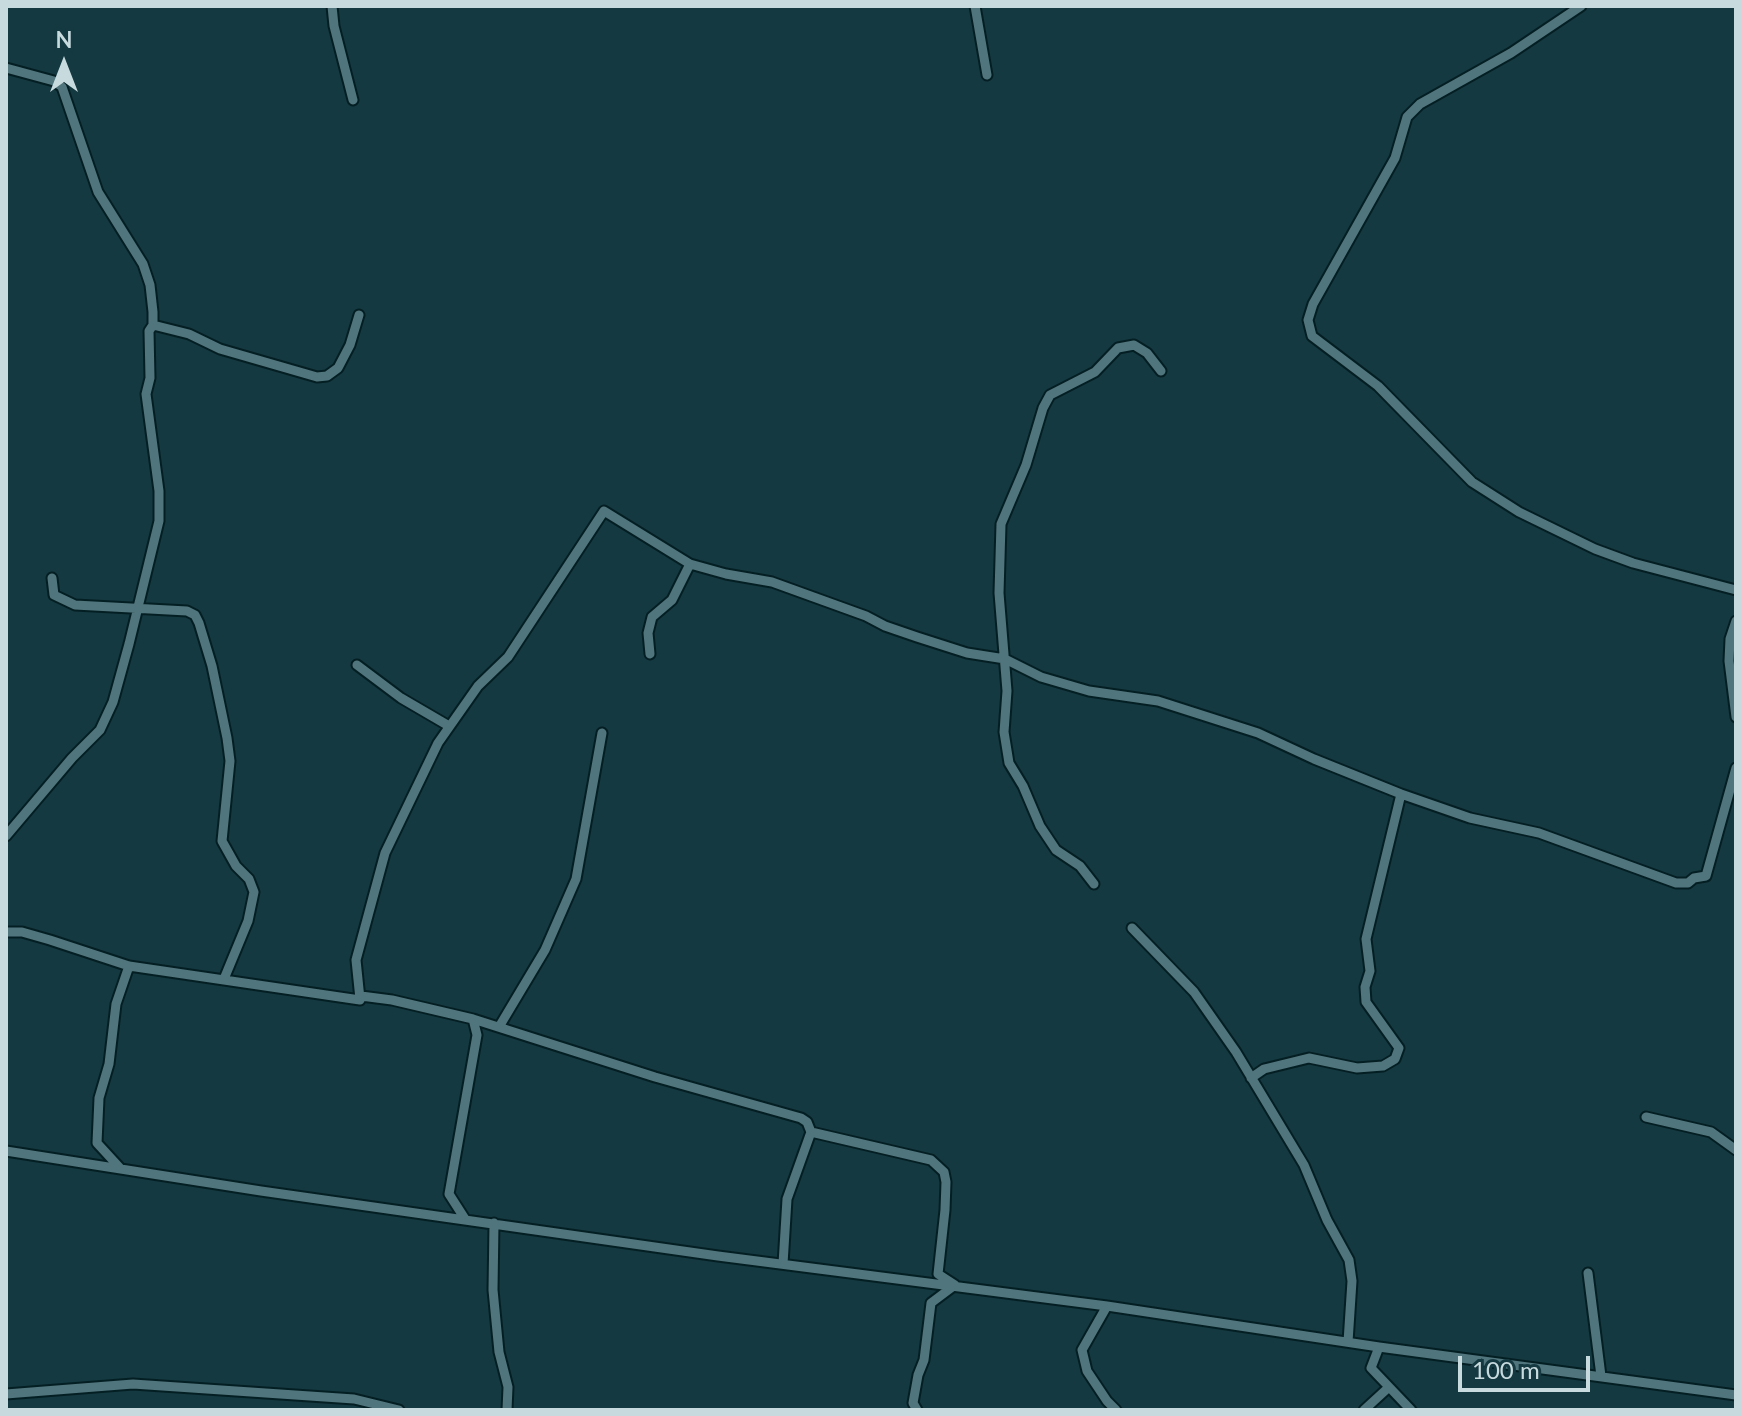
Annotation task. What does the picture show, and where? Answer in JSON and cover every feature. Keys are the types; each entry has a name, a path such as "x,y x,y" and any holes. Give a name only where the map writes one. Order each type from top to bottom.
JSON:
{"street":[{"path":"332,6 334,26 353,100"},
{"path":"975,6 987,75"},
{"path":"1581,6 1511,53 1420,104 1407,117 1395,158 1313,304 1308,320 1312,336 1378,386 1472,482 1519,512 1595,549 1633,563 1736,590"},
{"path":"6,68 54,81 62,87 98,192 143,264 150,285 153,325 149,331 150,378 146,394 159,491 159,521 113,702 100,730 6,836"},
{"path":"153,325 189,334 220,349 317,377 327,376 338,368 350,345 359,315"},
{"path":"1094,884 1080,866 1056,850 1040,826 1023,786 1009,763 1004,732 1007,691 999,593 1001,524 1026,465 1043,408 1050,395 1095,372 1118,348 1134,345 1147,353 1161,371"},
{"path":"360,1000 356,960 385,853 438,743 478,686 508,657 604,511 690,564 772,582 917,637 967,653 1005,659 1041,677 1089,691 1158,701 1258,733 1401,794 1470,818 1539,833 1676,883 1688,883 1694,878 1706,876 1736,768"},
{"path":"650,654 648,633 652,617 672,600 690,564"},
{"path":"52,578 52,592 75,605 187,611 195,615 212,666 230,761 222,841 236,866 249,879 254,892 248,921 224,979"},
{"path":"1736,621 1730,639 1729,661 1736,717"},
{"path":"357,665 401,698 449,726"},
{"path":"477,1035 494,1025 545,950 576,879 602,733"},
{"path":"1251,1078 1264,1069 1309,1058 1357,1068 1383,1066 1395,1059 1399,1048 1366,1002 1365,987 1370,971 1366,939 1401,794"},
{"path":"1132,928 1194,992 1236,1052 1304,1165 1327,1220 1349,1260 1352,1281 1348,1342"},
{"path":"6,932 22,932 129,966 360,1000"},
{"path":"120,1168 97,1143 99,1098 109,1064 116,1004 129,966"},
{"path":"360,1000 361,996 392,1000 473,1019 655,1077 801,1118 807,1122 811,1132 787,1199 783,1264"},
{"path":"465,1219 449,1194 477,1035 473,1019"},
{"path":"1646,1117 1711,1132 1736,1150"},
{"path":"811,1132 830,1139 931,1160 938,1165 944,1172 946,1182 938,1274 955,1285"},
{"path":"6,1151 783,1264 955,1285 1736,1395"},
{"path":"494,1223 493,1290 499,1352 508,1387 507,1410"},
{"path":"1588,1273 1601,1376"},
{"path":"917,1410 913,1403 924,1360 931,1303 955,1285"},
{"path":"1107,1306 1082,1350 1087,1371 1116,1410"},
{"path":"1379,1347 1371,1368 1411,1410"},
{"path":"6,1394 133,1384 354,1399 399,1410"},
{"path":"1364,1410 1388,1388"}]}
